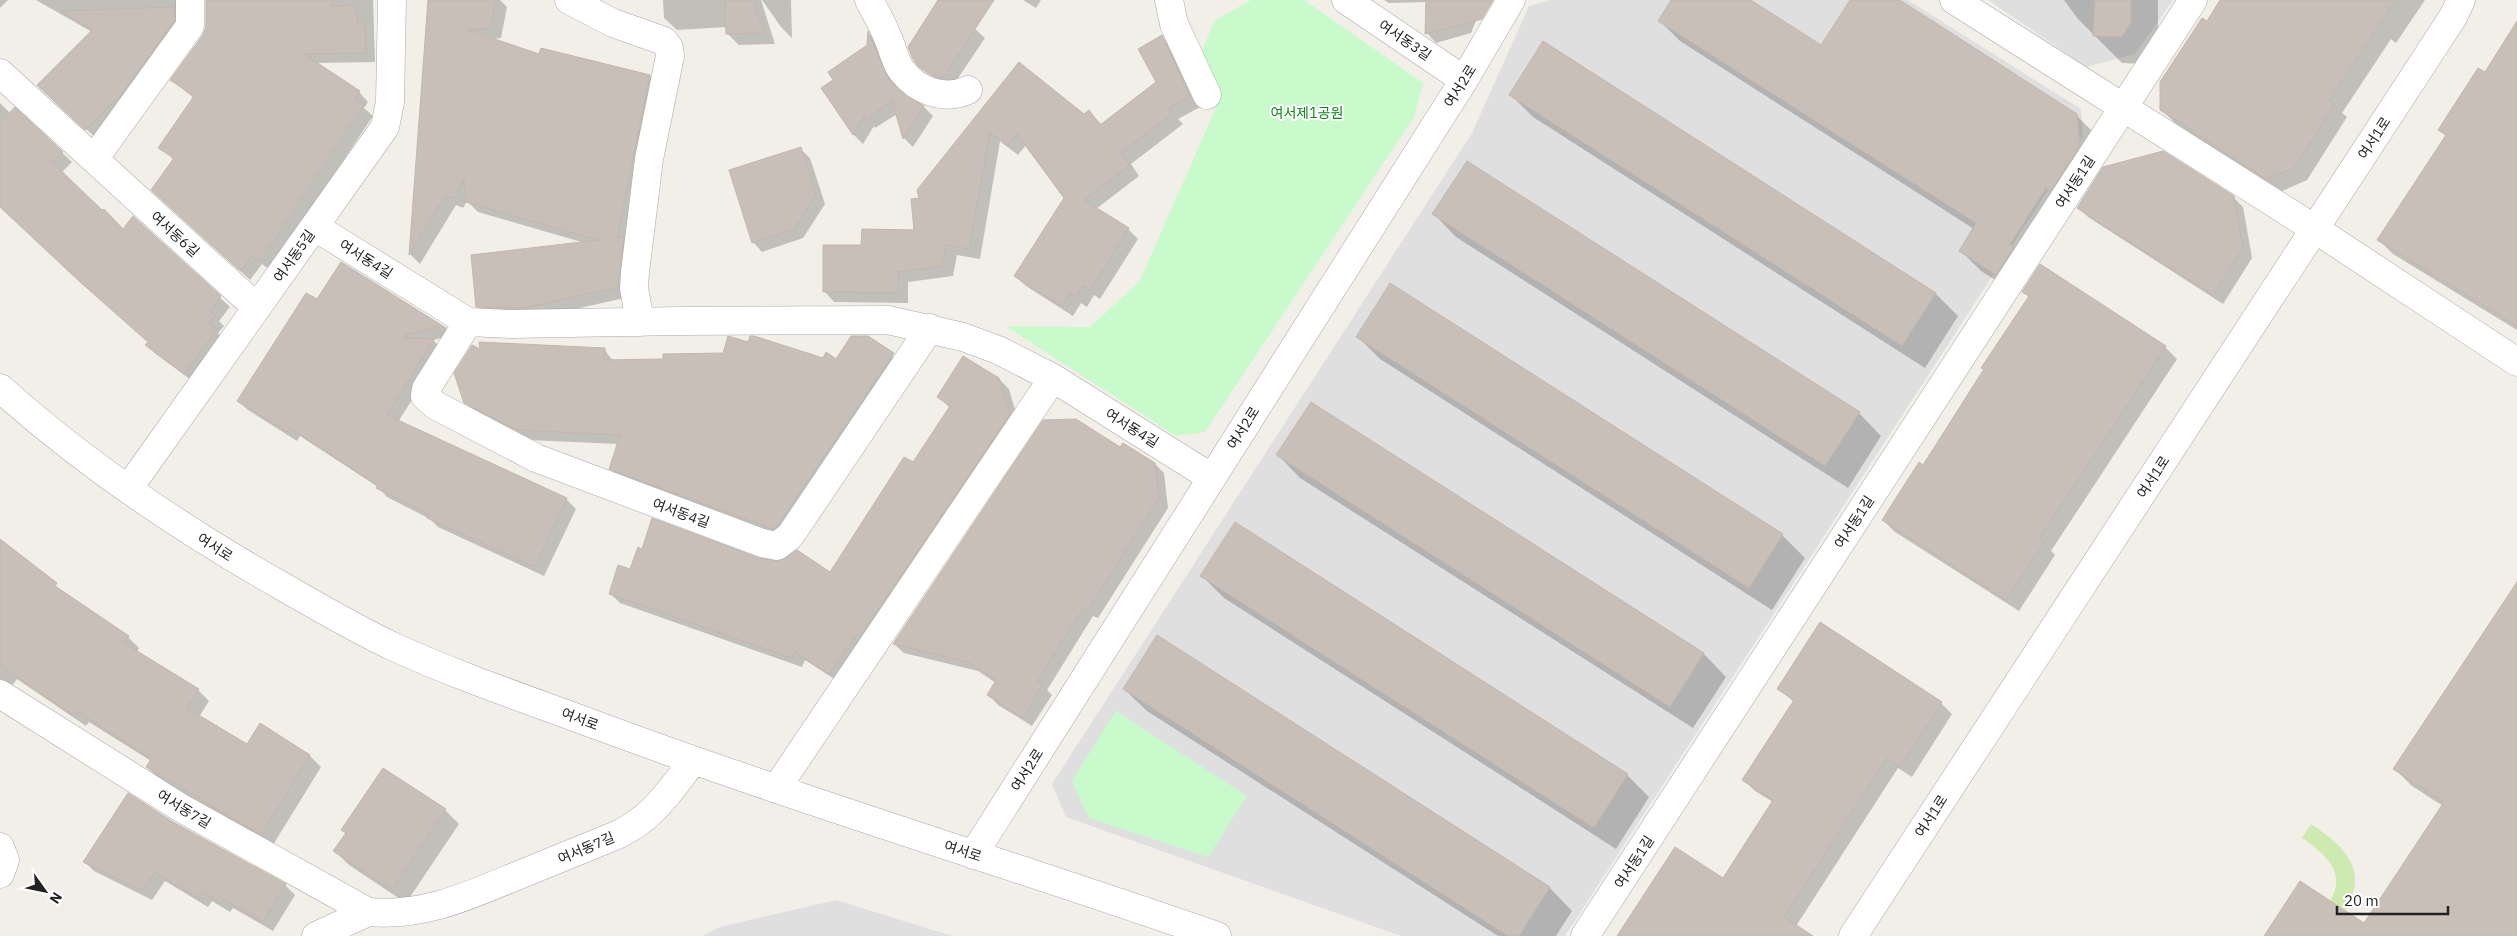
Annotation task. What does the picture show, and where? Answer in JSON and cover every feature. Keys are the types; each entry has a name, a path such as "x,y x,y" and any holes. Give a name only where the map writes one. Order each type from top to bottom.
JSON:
{"street":[{"path":"94,159 190,26 190,0"},
{"name":"여서동5길","path":"128,489 385,127 390,102 392,0"},
{"path":"568,0 613,23 664,41 669,48 670,56 649,159 635,272 634,288 640,322"},
{"path":"869,0 902,71 927,90 943,95 954,95 968,90"},
{"path":"1169,0 1174,24 1207,95"},
{"name":"여서동3길","path":"1346,0 1464,80"},
{"name":"여서2로","path":"973,855 1464,80 1511,0"},
{"path":"1954,0 2315,229 2517,362"},
{"name":"여서동1길","path":"1585,936 2193,0"},
{"name":"여서1로","path":"1853,936 2462,6"},
{"name":"여서동6길","path":"0,73 257,308"},
{"name":"여서동4길","path":"314,227 468,322 511,324 846,319 888,320 930,328 998,350 1053,378 1212,478"},
{"name":"여서동4길","path":"468,322 426,389 425,396 435,405 536,458 762,544 777,546 790,536 930,328"},
{"path":"776,789 1053,378"},
{"name":"여서로","path":"0,388 33,418 128,489 234,559 394,646 483,683 693,761 1217,936"},
{"name":"여서동7길","path":"2,699 181,808 368,912 389,914 410,912 452,903 637,825 654,811 693,761"},
{"path":"0,848 5,860 0,874"},
{"name":"여서동7길","path":"316,936 368,912"}],"shaded area":[{"path":"1551,0 1908,0 2081,109 2083,136 1565,936 1401,936 1066,817 1052,784 1472,133 1529,6"},
{"path":"1988,0 2173,0 2135,54 2086,67"},
{"path":"836,900 952,936 702,936 720,927"}],"green space":[{"name":"여서제1공원","path":"1251,0 1304,0 1423,83 1414,117 1205,432 1176,436 1005,326 1090,327 1139,282 1216,108 1202,51 1214,21"},
{"path":"1116,711 1247,796 1208,857 1089,818 1072,781"},
{"path":"2311,824 2343,850 2350,860 2354,871 2355,883 2352,896 2345,911 2330,901 2335,891 2336,881 2331,865 2318,850 2302,838"}],"building":[{"path":"206,0 332,0 332,6 356,5 357,22 365,22 366,53 304,54 360,91 355,99 364,105 260,261 252,256 240,271 151,190 174,158 158,148 194,96 170,80 203,35 206,26"},
{"path":"428,0 496,0 490,28 468,30 489,35 489,37 539,54 541,48 650,75 617,238 624,237 618,287 524,308 476,307 471,255 598,240 466,202 464,179 453,198 445,196 409,255"},
{"path":"725,0 753,0 764,33 726,34"},
{"path":"938,0 994,0 943,78 931,75 919,67 908,47"},
{"path":"1426,0 1493,0 1482,19 1425,34"},
{"path":"1671,0 1751,0 1821,45 1850,0 1900,0 2077,114 2080,146 2050,191 2046,188 2010,244 2014,247 1996,275 1959,251 1976,223 1658,21"},
{"path":"2095,0 2131,0 2131,22 2122,37 2093,36"},
{"path":"2220,0 2396,0 2329,100 2335,104 2294,168 2266,179 2160,110 2160,82 2202,18 2207,21"},
{"path":"174,7 174,21 122,94 85,130 37,85 92,30 61,11"},
{"path":"2517,21 2517,326 2377,240 2446,135 2438,130 2478,68 2485,72"},
{"path":"868,31 889,80 906,96 924,106 903,139 892,101 865,120 865,115 853,135 821,88 833,80 828,72 867,45"},
{"path":"1162,35 1190,96 1169,108 1173,113 1121,153 1130,165 1084,200 1129,228 1090,290 1083,286 1076,297 1070,293 1062,306 1014,276 1064,198 1017,134 1007,146 990,132 969,249 946,245 942,266 898,272 898,293 823,292 823,245 861,245 862,229 914,230 911,199 919,198 917,190 1019,62 1084,114 1089,110 1100,125 1156,82 1138,49"},
{"path":"1543,41 1936,293 1902,346 1509,95"},
{"path":"15,107 63,152 52,162 102,210 104,209 123,229 133,216 221,296 210,312 215,315 209,324 217,329 184,374 145,345 148,342 0,207 0,122"},
{"path":"801,147 816,194 794,229 752,243 729,170"},
{"path":"2163,151 2234,196 2243,248 2213,295 2077,208 2103,167"},
{"path":"1467,161 1860,412 1825,466 1432,214"},
{"path":"341,262 446,328 442,335 439,327 404,335 405,338 434,339 387,415 567,498 535,567 427,518 428,514 376,488 378,485 290,428 287,432 237,401 306,293 317,299"},
{"path":"2040,264 2166,346 2039,539 2044,542 2006,600 1882,520 1919,462 1923,465 1984,369 1981,368 2029,296 2022,292"},
{"path":"1390,283 1783,534 1749,588 1356,337"},
{"path":"728,336 748,342 750,336 754,336 823,358 826,352 836,359 851,336 868,336 894,353 778,525 773,529 609,469 620,435 517,430 464,403 454,373 472,345 480,349 479,342 605,348 604,360 663,359 663,354 723,353"},
{"path":"963,356 999,378 1010,414 860,636 856,635 829,674 795,652 792,658 609,594 618,565 630,569 638,547 642,549 652,518 759,558 780,561 797,550 830,572 904,457 913,462 950,406 937,397"},
{"path":"1311,402 1704,653 1670,707 1276,455"},
{"path":"1076,419 1120,447 1123,443 1155,463 1159,498 1088,610 1084,607 1037,681 1043,684 1023,718 987,695 996,680 968,662 893,644 1043,420"},
{"path":"1235,522 1628,774 1594,828 1200,576"},
{"path":"0,539 57,583 55,586 129,636 124,643 199,689 187,708 247,744 260,723 310,755 261,835 146,767 151,759 77,711 74,716 0,665"},
{"path":"2517,582 2517,936 2264,936 2300,881 2364,923 2444,802 2393,769"},
{"path":"1820,622 1942,702 1900,767 1887,758 1784,917 1813,936 1617,936 1675,847 1723,878 1773,800 1742,780 1794,700 1777,689"},
{"path":"1157,635 1550,887 1519,936 1508,936 1123,689"},
{"path":"383,768 446,809 392,890 333,851 346,833 341,830"},
{"path":"128,793 173,822 286,884 263,922 223,899 220,903 202,892 198,898 155,872 142,891 83,862"}]}
